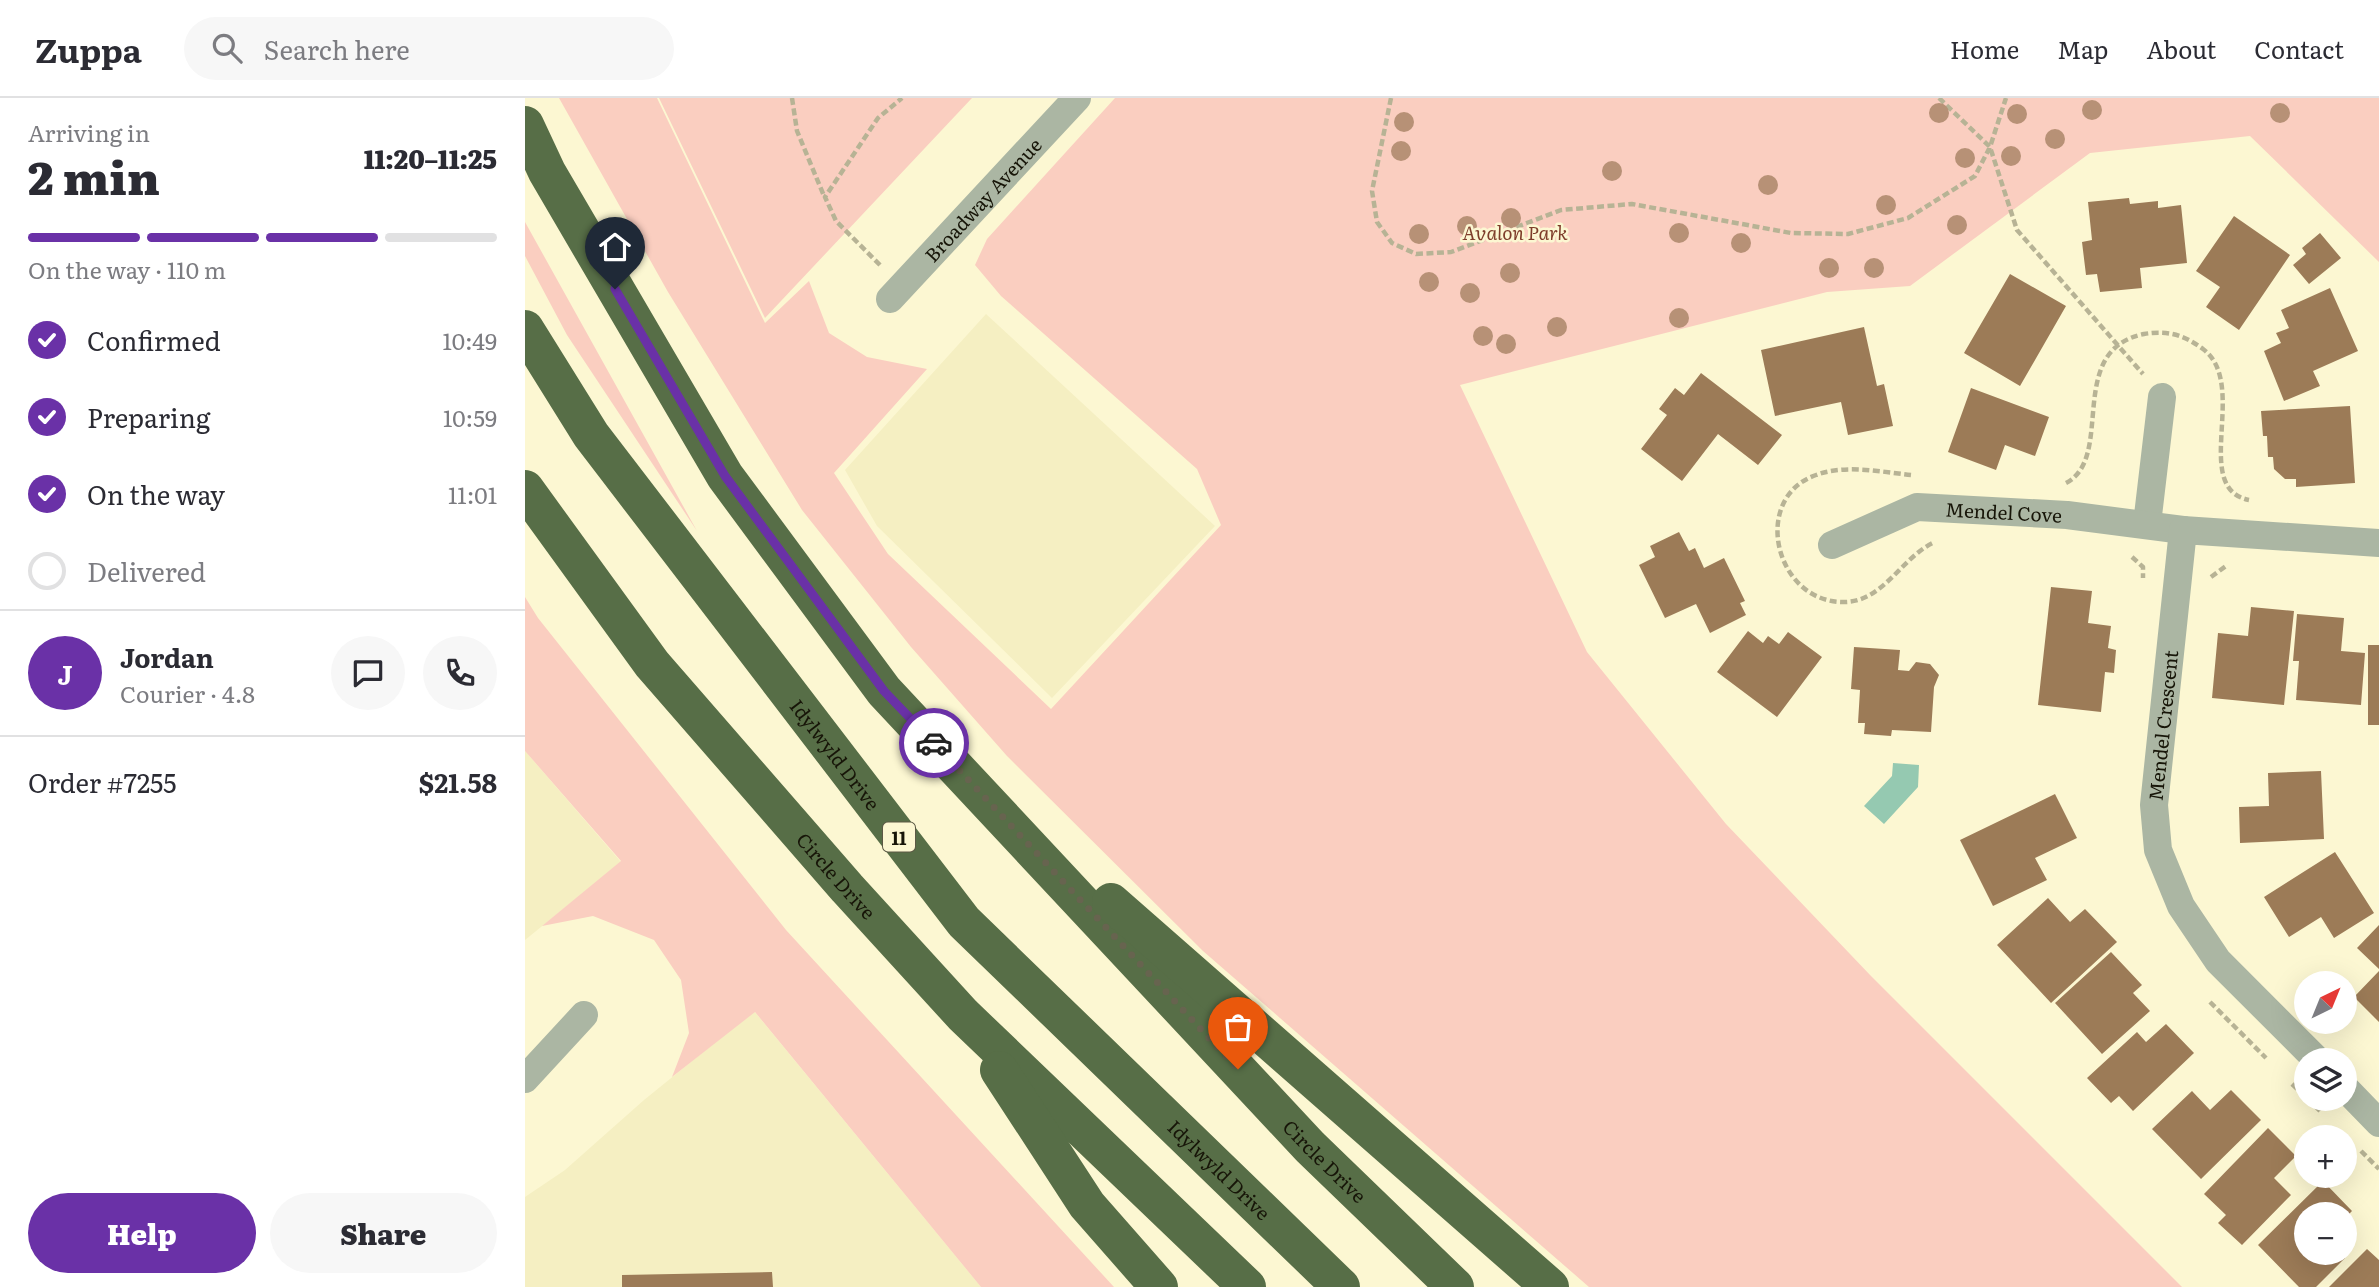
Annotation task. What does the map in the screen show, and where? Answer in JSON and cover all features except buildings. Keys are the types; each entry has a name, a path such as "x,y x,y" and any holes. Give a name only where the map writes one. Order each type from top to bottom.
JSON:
{"highway":[{"name":"Circle Drive","path":"525,125 547,172 725,476 884,691 1310,1147 1455,1287"},
{"name":"Idylwyld Drive","path":"525,329 591,435 964,922 1341,1287"},
{"name":"Circle Drive","path":"525,489 652,664 963,1015 1247,1287"},
{"path":"986,798 1133,921 1551,1287"},
{"path":"963,1015 1087,1205 1159,1287"}],"street":[{"name":"Broadway Avenue","path":"896,293 1077,98"},
{"path":"2147,524 2162,397"},
{"name":"Mendel Cove","path":"1832,545 1917,507 2067,515 2183,530"},
{"path":"2183,530 2379,543"},
{"name":"Mendel Crescent","path":"2183,530 2154,805 2158,850 2181,906 2218,961 2305,1048"},
{"path":"525,1079 584,1015"},
{"path":"2357,1100 2379,1123"}],"path":[{"path":"792,98 797,131 836,221 896,293"},
{"path":"825,197 878,117 897,98"},
{"path":"1391,98 1373,191 1377,222 1391,243 1416,254 1451,252 1561,210 1632,204 1790,233 1848,233 1908,218 1975,176 1990,147 2006,98"},
{"path":"1939,98 1990,147 2017,230 2119,344 2162,397"},
{"path":"2058,487 2077,476 2085,464 2099,371 2119,344 2135,336 2175,333 2208,353 2221,373 2225,400 2219,467 2234,493 2240,498 2255,501"},
{"path":"1919,475 1834,470 1813,476 1794,489 1777,519 1781,557 1787,570 1801,587 1817,596 1844,602 1871,596 1924,547 1943,538"},
{"path":"2122,551 2143,567 2144,587"},
{"path":"2207,585 2213,573 2231,563"},
{"path":"2209,1000 2270,1062"},
{"path":"2288,1080 2294,1086"}],"shaded area":[{"path":"986,314 1215,526 1052,698 877,526 845,470"},
{"path":"525,751 621,862 525,940"},
{"path":"1893,763 1919,765 1918,787 1884,824 1864,806 1892,776"},
{"path":"754,1011 981,1287 525,1287 525,1197 565,1170 644,1100"}],"green space":[{"name":"Avalon Park","path":"559,98 657,98 765,323 809,281 829,333 867,357 927,369 834,473 888,554 1051,709 1221,525 1197,469 1001,296 975,265 987,239 1115,98 2379,98 2379,262 2250,136 2090,153 1910,286 1827,292 1460,385 1587,652 1726,824 1871,976 2182,1287 1589,1287 1203,951 1007,756 911,647 802,510 668,292"},
{"path":"659,98 972,98 765,318"},
{"path":"525,222 697,531 567,335 525,256"},
{"path":"525,597 538,618 786,930 1114,1287 981,1287 755,1012 672,1077 689,1033 681,980 654,940 593,916 542,926 621,861 525,751"}],"way so far":[{"path":"934,743 1238,1069"}],"route":[{"path":"615,289 725,476 884,691 934,743"}]}
